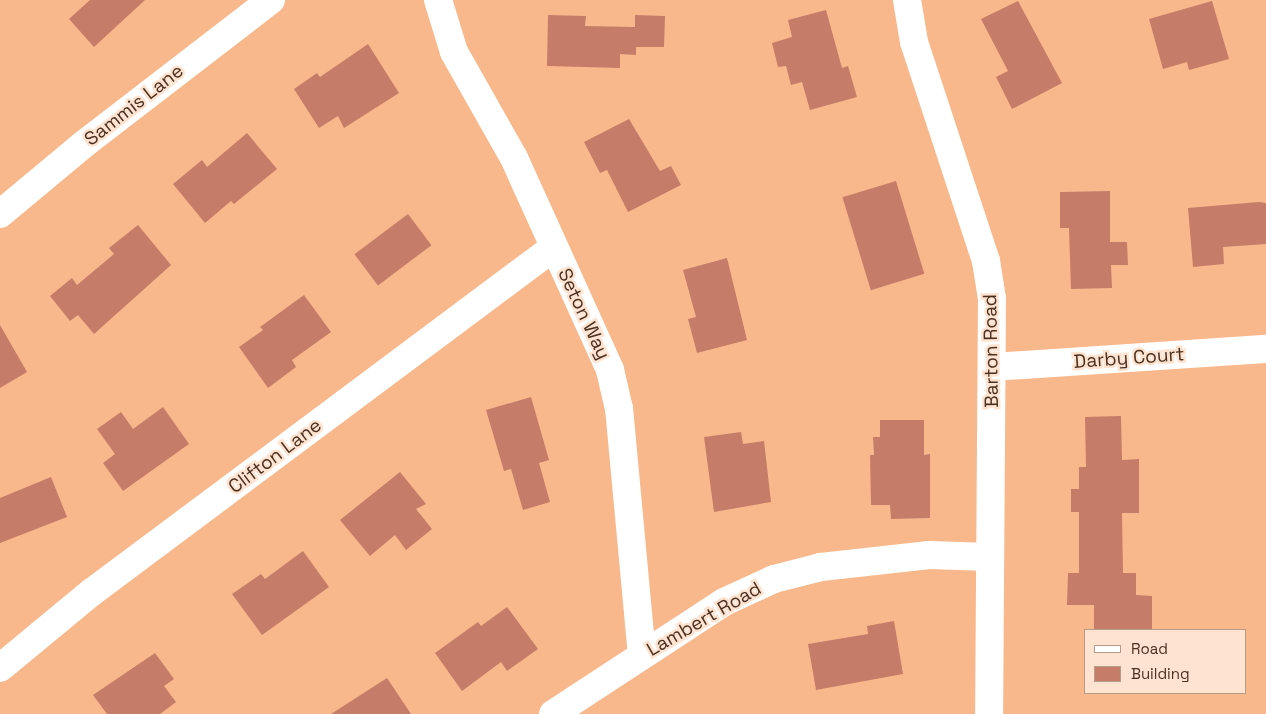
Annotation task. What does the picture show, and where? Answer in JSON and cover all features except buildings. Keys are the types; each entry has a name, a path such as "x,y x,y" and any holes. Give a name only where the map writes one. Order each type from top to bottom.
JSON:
{"street":[{"name":"Sammis Lane","path":"0,214 84,144 271,0"},
{"name":"Seton Way","path":"438,0 454,52 514,158 553,248 610,370 619,408 642,654"},
{"name":"Barton Road","path":"907,0 914,42 986,261 992,299 993,367 989,558 992,650 989,714"},
{"name":"Clifton Lane","path":"0,668 92,592 553,248"},
{"name":"Darby Court","path":"993,367 1266,349"},
{"name":"Lambert Road","path":"553,714 724,602 774,579 821,567 929,555 989,558"}]}
